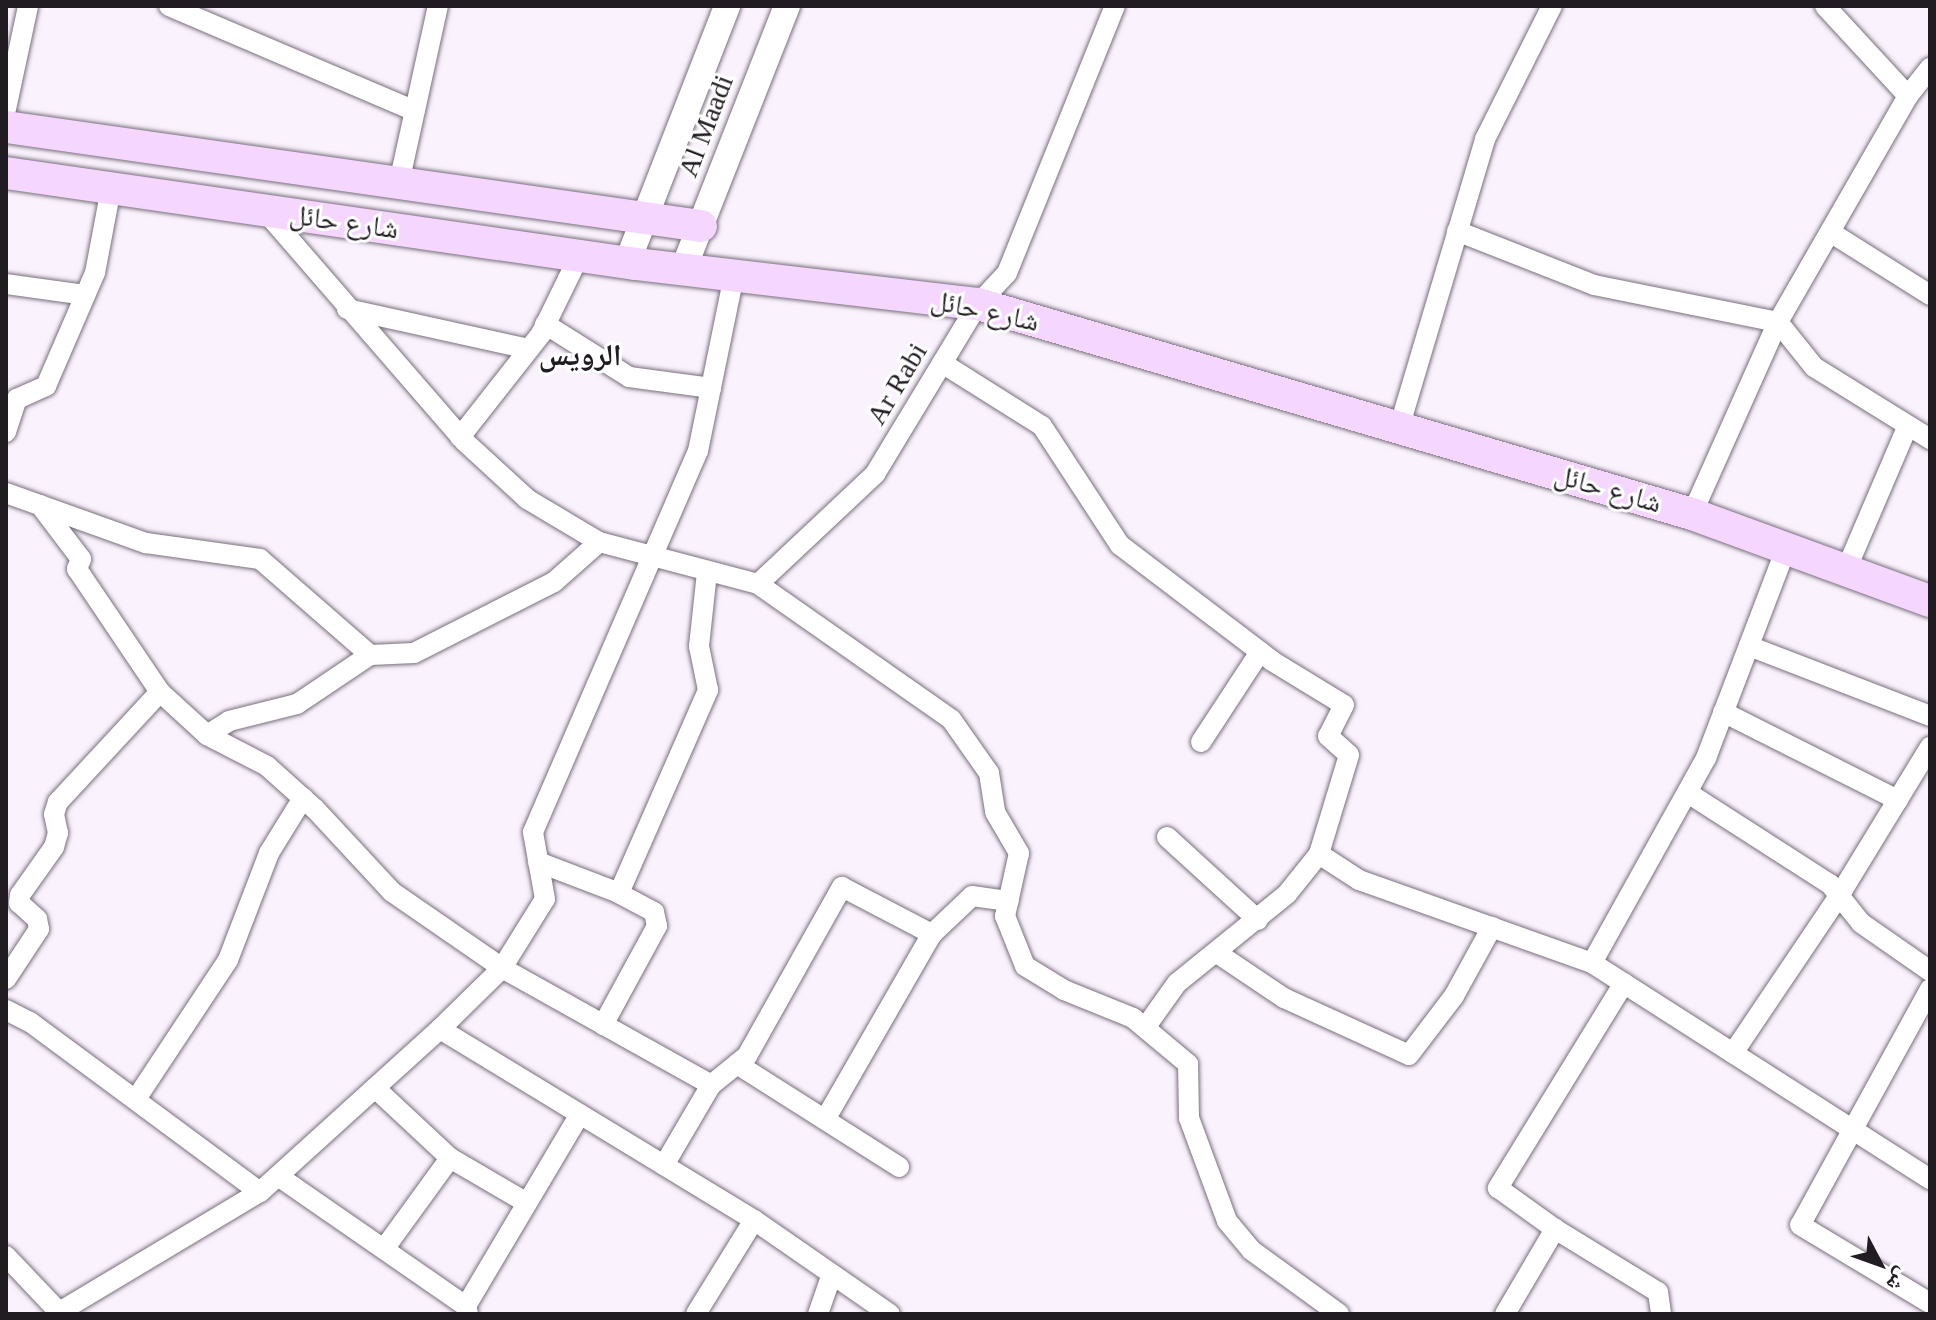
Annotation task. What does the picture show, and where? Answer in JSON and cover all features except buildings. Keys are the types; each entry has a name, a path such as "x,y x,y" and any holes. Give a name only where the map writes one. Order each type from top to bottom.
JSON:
{"main road":[{"name":"شارع حائل","path":"6,127 701,226"},
{"name":"شارع حائل","path":"6,173 627,263 978,304 1692,514 1930,601"}],"street":[{"path":"6,109 28,6"},
{"path":"169,6 203,13 415,111"},
{"path":"399,183 438,6"},
{"name":"Al Maadi","path":"627,263 727,6"},
{"name":"Al Maadi","path":"683,270 787,6"},
{"name":"Ar Rabi","path":"758,584 875,474 978,304 1007,273 1115,6"},
{"path":"1399,428 1485,139 1552,6"},
{"path":"1825,6 1908,96"},
{"path":"1692,514 1778,322 1908,96 1930,68"},
{"path":"6,432 17,399 46,386 95,273 111,188"},
{"path":"265,211 460,437 527,499 599,542 649,558 758,584 951,719 989,773 995,812 1019,853 1005,916 1025,966 1064,990 1133,1018 1188,1064 1189,1118 1227,1221 1251,1250 1314,1308 1339,1314"},
{"path":"1457,231 1594,285 1778,322 1814,367 1907,428 1930,439"},
{"path":"1830,232 1930,295"},
{"path":"460,437 529,349 579,256"},
{"path":"6,1256 58,1313 260,1192 440,1029 502,968 545,899 533,832 649,558 698,451 734,276"},
{"path":"6,284 85,295"},
{"path":"347,309 529,349"},
{"path":"545,324 629,377 711,388"},
{"path":"942,363 1042,426 1120,545 1260,652 1344,705 1328,736 1349,755 1319,854 1287,894 1177,983 1145,1028"},
{"path":"1846,570 1907,428"},
{"path":"6,493 146,543 260,559 370,655"},
{"path":"40,505 81,559 77,569 160,692 207,735 267,766 303,798 392,892 502,968 711,1085"},
{"path":"207,735 229,721 297,704 370,655 414,653 554,582 599,542"},
{"path":"1592,963 1688,793 1723,712 1786,548"},
{"path":"619,893 708,690 699,646 707,572"},
{"path":"1749,646 1930,716"},
{"path":"1201,742 1260,652"},
{"path":"6,979 39,929 37,919 19,903 20,895 54,847 58,833 54,814 58,802 160,692"},
{"path":"1723,712 1898,800"},
{"path":"1733,1053 1839,896 1930,747"},
{"path":"1688,793 1830,884 1861,923 1930,971"},
{"path":"136,1099 228,960 269,853 303,798"},
{"path":"1167,837 1258,920"},
{"path":"1319,854 1359,880 1592,963 1930,1179"},
{"path":"538,862 619,893 654,912 657,926 603,1025"},
{"path":"664,1165 711,1085 747,1056 842,887 932,934"},
{"path":"826,1118 932,934 972,896 1009,901"},
{"path":"1217,953 1284,998 1409,1055 1454,996 1492,927"},
{"path":"1624,983 1498,1188 1555,1229 1658,1292 1661,1314"},
{"path":"1930,989 1800,1225 1930,1303"},
{"path":"6,1010 30,1022 260,1192"},
{"path":"440,1029 754,1220 890,1314"},
{"path":"737,1064 899,1167"},
{"path":"375,1088 450,1158 527,1203"},
{"path":"278,1176 467,1310 580,1114"},
{"path":"384,1249 450,1158"},
{"path":"696,1314 754,1220"},
{"path":"1505,1314 1555,1229"},
{"path":"818,1314 832,1274"}],"district":[{"name":"الرويس","path":"580,355"}]}
